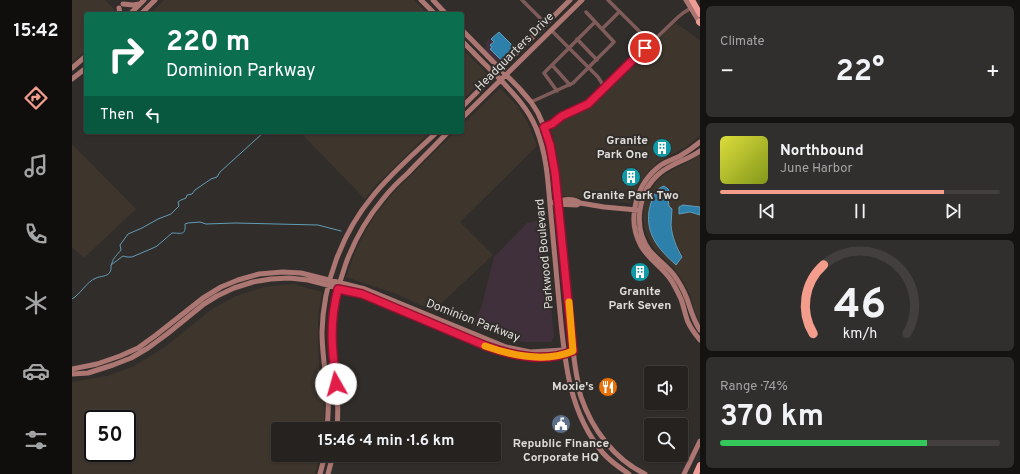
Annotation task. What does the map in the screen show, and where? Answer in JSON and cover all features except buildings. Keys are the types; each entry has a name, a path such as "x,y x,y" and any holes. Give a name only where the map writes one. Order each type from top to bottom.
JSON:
{"highway":[{"path":"692,0 700,14"},
{"path":"696,474 700,466"}],"main road":[{"path":"143,12 155,0"},
{"path":"421,0 433,12"},
{"path":"433,0 444,12"},
{"name":"Headquarters Drive","path":"464,105 570,0"},
{"name":"Headquarters Drive","path":"464,116 582,0"},
{"path":"686,0 700,23"},
{"path":"123,4 133,5 143,1"},
{"path":"132,12 143,1"},
{"path":"546,24 551,30"},
{"name":"Parkwood Boulevard","path":"464,32 506,74 531,102 544,127 553,155 575,370 581,396 593,424 604,441 622,459 645,474"},
{"name":"Parkwood Boulevard","path":"464,43 515,95 525,108 537,130 546,163 564,352 572,391 581,418 590,436 604,453 629,474"},
{"path":"72,68 84,58"},
{"path":"72,80 84,70"},
{"path":"327,422 328,397 323,359 322,332 325,307 337,261 346,239 361,212 384,183 435,134"},
{"path":"336,422 337,395 332,338 333,314 338,289 346,262 361,230 372,213 394,186 446,134"},
{"path":"700,142 681,155 667,162 659,170 648,177 638,195 634,210 636,235 641,246 650,259 667,275 673,278 681,287 687,299 692,316 700,330"},
{"path":"692,148 698,152 690,158 659,170 646,190 640,211 640,223 643,238 650,250 666,265 673,278 688,322 700,340"},
{"path":"550,203 577,200 580,203 640,211"},
{"name":"Dominion Parkway","path":"72,374 88,373 131,358 186,311 221,287 259,274 282,272 300,273 330,284 338,289 362,294 402,307 506,347 534,352 573,351"},
{"path":"557,274 566,273"},
{"name":"Dominion Parkway","path":"72,369 97,364 139,351 167,334 204,304 234,288 253,282 289,278 330,284 340,283 365,290 486,346 516,356 542,357 564,352"},
{"path":"186,311 190,315"},
{"path":"516,356 518,350"},
{"path":"72,369 72,374"},
{"path":"328,397 337,395"},
{"path":"586,428 593,424"},
{"path":"684,474 700,441"},
{"path":"618,466 622,459"},
{"path":"320,474 323,462"},
{"path":"328,474 331,462"}],"street":[{"path":"522,0 546,24"},
{"path":"608,0 651,43"},
{"path":"537,130 552,124 562,116 588,104 676,18 691,8"},
{"path":"531,102 557,91 577,80 614,42 586,12"},
{"path":"602,29 619,12"},
{"path":"557,91 544,73 595,22"},
{"path":"551,30 589,67 605,88"},
{"path":"577,39 597,60"},
{"path":"552,65 570,84"}],"shaded area":[{"path":"72,0 105,0 114,9 114,12 84,12 84,52 72,63"},
{"path":"164,0 414,0 426,12 152,12"},
{"path":"675,23 700,41 700,136 686,147 658,162 641,181 631,203 562,196 556,149 551,130 568,117 592,106"},
{"path":"499,32 516,49 502,63 499,63 483,49 487,45 485,43"},
{"path":"464,50 488,75 464,98"},
{"path":"500,88 518,107 528,123 537,146 460,222 493,255 433,311 397,294 346,277 356,250 375,215 395,191 453,134 464,134 464,123"},
{"path":"302,134 428,134 376,185 365,199"},
{"path":"72,144 136,209 84,258 72,247"},
{"path":"700,154 700,324 684,283 673,267 656,251 650,242 645,230 643,217 644,204 657,181 665,174"},
{"path":"543,220 554,337 551,342 524,342 509,339 473,326 482,305 494,257 527,223"},
{"path":"293,284 322,292 318,316 318,337 319,364 325,400 324,422 271,422 271,462 318,462 315,474 72,474 72,382 107,376 134,366 165,347 212,309 236,296 264,287"}],"water":[{"path":"499,32 514,47 501,60 490,49 492,48 490,45 494,42 491,39"},
{"path":"664,186 670,193 668,199 669,206 672,209 672,229 675,241 682,257 676,265 655,241 649,223 649,210 653,198 657,190"},
{"path":"683,205 700,207 700,215 690,212 679,214 679,207"}],"waterway":[{"path":"72,299 92,280 109,274 113,259 121,250 120,245 128,234 171,214 179,206 178,202 186,198 187,195 192,194 195,190 211,179 217,177 220,172 262,134"},
{"path":"111,265 123,256 132,257 157,246 172,233 184,232 185,224 188,223 318,225 341,231"}],"slow traffic":[{"path":"485,346 502,352 526,357 564,355 573,351 569,302"}],"place":[{"name":"Granite Park One","path":"662,148"},
{"name":"Granite Park Two","path":"631,177"},
{"name":"Granite Park Seven","path":"640,272"},
{"name":"Moxie's","path":"608,387"},
{"name":"Republic Finance Corporate HQ","path":"561,424"}],"route":[{"path":"336,384 332,338 334,304 338,289 362,294 502,352 526,357 542,357 564,355 573,351 554,161 544,127 592,101 645,48"}]}
